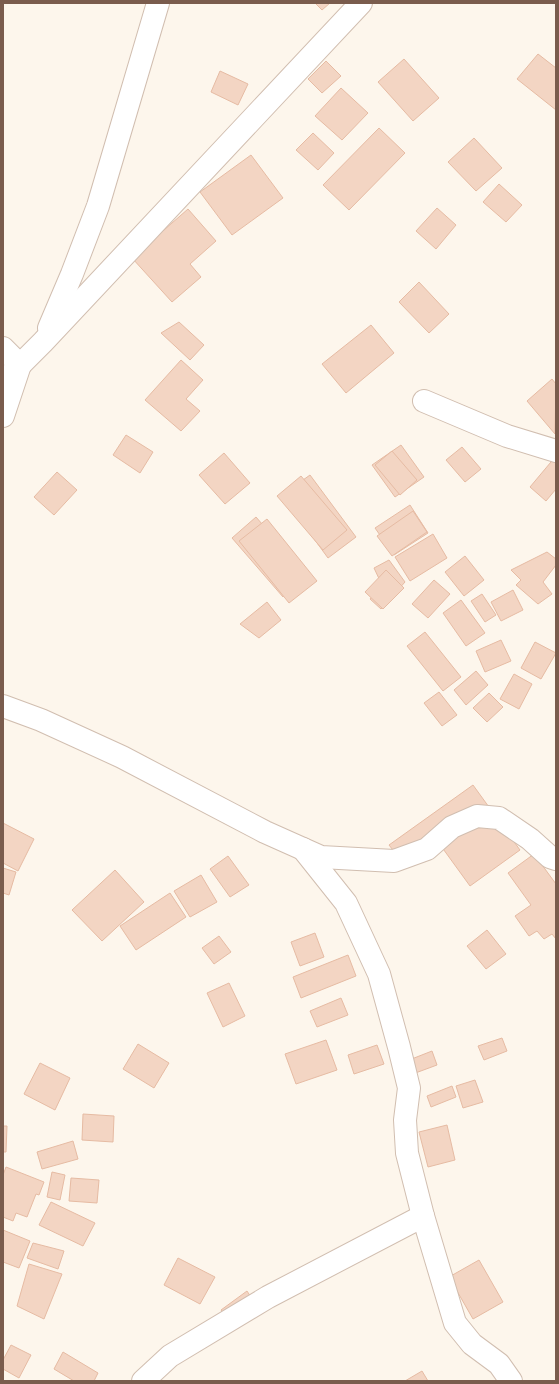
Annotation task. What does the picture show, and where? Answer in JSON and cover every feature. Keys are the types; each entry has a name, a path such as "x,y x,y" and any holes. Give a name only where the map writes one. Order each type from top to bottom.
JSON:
{"street":[{"path":"43,342 72,274 98,206 158,3"},
{"path":"3,382 43,342 361,3"},
{"path":"3,348 20,365"},
{"path":"3,416 20,365"},
{"path":"424,401 507,436 556,451"},
{"path":"3,706 41,720 122,757 265,832 321,857 394,861 427,849 452,827 478,816 499,818 530,839 550,857 556,859"},
{"path":"303,849 346,903 379,974 400,1047 409,1088 406,1120 407,1153 423,1216 455,1323 472,1344 499,1364 510,1381"},
{"path":"143,1381 170,1356 268,1297 423,1216"}],"building":[{"path":"315,3 330,3 322,10"},
{"path":"538,54 556,68 556,110 517,79"},
{"path":"404,59 439,98 413,121 378,82"},
{"path":"326,61 341,76 322,93 308,79"},
{"path":"220,71 248,84 238,105 211,92"},
{"path":"341,88 368,113 342,140 315,116"},
{"path":"379,128 405,153 349,210 323,185"},
{"path":"313,133 334,153 318,170 296,150"},
{"path":"474,138 502,168 476,191 448,162"},
{"path":"251,155 283,198 232,235 200,192"},
{"path":"499,184 522,205 506,222 483,202"},
{"path":"437,208 456,225 436,249 416,231"},
{"path":"188,209 216,241 190,264 201,277 172,302 132,258"},
{"path":"419,282 449,314 429,333 399,302"},
{"path":"179,322 204,345 190,360 161,333"},
{"path":"371,325 394,353 346,393 322,364"},
{"path":"181,360 203,380 186,399 200,411 181,431 145,400"},
{"path":"552,379 556,384 555,434 527,401"},
{"path":"126,435 153,452 140,473 113,455"},
{"path":"401,445 424,477 395,497 372,465"},
{"path":"462,447 481,469 465,482 446,460"},
{"path":"392,451 417,480 400,495 375,465"},
{"path":"224,453 250,483 225,504 199,475"},
{"path":"556,456 556,489 546,501 530,487"},
{"path":"57,472 77,490 54,515 34,497"},
{"path":"310,475 356,537 328,558 282,495"},
{"path":"301,476 347,530 323,550 277,496"},
{"path":"410,505 428,533 394,555 375,528"},
{"path":"413,511 427,532 392,556 377,536"},
{"path":"256,517 307,576 283,597 232,538"},
{"path":"267,519 317,581 289,603 239,541"},
{"path":"433,534 447,558 410,581 395,557"},
{"path":"547,552 556,559 556,565 543,582 552,594 538,604 516,585 521,580 511,570"},
{"path":"465,556 484,580 464,596 445,572"},
{"path":"389,560 405,582 381,609 370,599 382,585 374,568"},
{"path":"386,570 404,588 383,609 365,592"},
{"path":"434,580 450,594 428,618 412,604"},
{"path":"513,590 523,610 501,621 491,602"},
{"path":"482,594 496,615 485,622 471,601"},
{"path":"461,600 485,633 466,646 443,613"},
{"path":"267,602 281,620 259,638 240,624"},
{"path":"425,632 461,677 443,691 407,646"},
{"path":"501,640 511,661 485,672 476,651"},
{"path":"535,642 556,653 541,679 521,668"},
{"path":"476,671 488,685 466,705 454,690"},
{"path":"514,674 532,684 519,709 500,699"},
{"path":"439,692 457,715 442,726 424,703"},
{"path":"489,693 503,707 487,722 473,708"},
{"path":"473,785 520,850 470,886 433,835 400,859 389,845"},
{"path":"3,823 34,839 18,871 3,863"},
{"path":"534,854 556,884 556,939 552,934 544,939 537,931 529,936 515,916 531,905 508,873"},
{"path":"228,856 249,885 230,897 210,869"},
{"path":"3,868 16,872 9,895 3,893"},
{"path":"115,870 144,902 102,941 72,910"},
{"path":"201,875 217,902 190,917 174,891"},
{"path":"170,893 186,917 136,950 120,926"},
{"path":"487,930 506,954 486,969 467,946"},
{"path":"315,933 324,957 300,966 291,942"},
{"path":"219,936 231,952 214,964 202,948"},
{"path":"348,955 356,976 301,998 293,977"},
{"path":"229,983 245,1016 223,1027 207,993"},
{"path":"341,998 348,1015 317,1027 310,1011"},
{"path":"502,1038 507,1051 484,1060 478,1046"},
{"path":"326,1040 337,1070 296,1084 285,1054"},
{"path":"138,1044 169,1063 154,1088 123,1069"},
{"path":"377,1045 384,1064 354,1074 348,1055"},
{"path":"432,1051 437,1065 410,1075 404,1062"},
{"path":"40,1063 70,1078 55,1110 24,1094"},
{"path":"475,1080 483,1102 463,1108 456,1086"},
{"path":"452,1086 456,1097 431,1107 427,1096"},
{"path":"83,1114 114,1116 113,1142 82,1140"},
{"path":"447,1125 455,1160 428,1167 419,1132"},
{"path":"3,1126 7,1126 6,1152 3,1152"},
{"path":"73,1141 78,1159 42,1169 37,1152"},
{"path":"6,1167 44,1182 39,1195 36,1194 27,1217 16,1213 13,1221 3,1217 3,1175"},
{"path":"52,1172 65,1175 60,1200 47,1197"},
{"path":"71,1178 99,1180 97,1203 69,1201"},
{"path":"51,1202 95,1223 83,1246 39,1225"},
{"path":"3,1230 30,1241 19,1268 3,1262"},
{"path":"33,1243 64,1251 58,1269 27,1258"},
{"path":"178,1258 215,1277 200,1304 164,1285"},
{"path":"479,1260 503,1302 473,1319 449,1277"},
{"path":"29,1264 62,1274 44,1319 17,1306"},
{"path":"247,1291 258,1308 232,1326 221,1310"},
{"path":"11,1345 31,1355 19,1378 3,1369 3,1360"},
{"path":"63,1352 98,1373 94,1381 74,1381 54,1369"},
{"path":"422,1371 428,1381 405,1381"}]}
